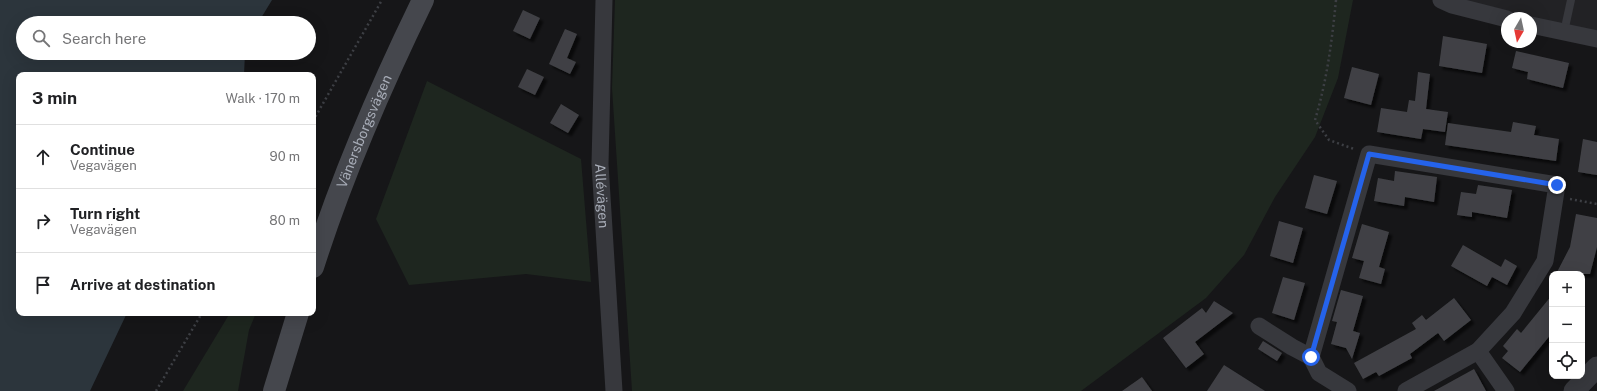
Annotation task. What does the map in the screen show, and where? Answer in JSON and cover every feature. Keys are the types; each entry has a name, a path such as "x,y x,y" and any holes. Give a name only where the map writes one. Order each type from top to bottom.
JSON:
{"main road":[{"name":"Vänersborgsvägen","path":"316,259 344,181 402,42 423,0"},
{"path":"274,391 297,316"}],"street":[{"name":"Allévägen","path":"604,0 600,164 614,391"},
{"path":"1441,0 1452,6 1501,18"},
{"path":"1537,25 1597,39"},
{"path":"1311,357 1369,154 1557,185 1545,261 1513,313 1478,351 1406,391"},
{"path":"1259,326 1311,357 1319,372 1348,391"},
{"path":"1478,351 1506,391"},
{"path":"1574,391 1597,367"}],"lane":[{"path":"1564,32 1572,0"}],"path":[{"path":"316,116 382,0"},
{"path":"1336,0 1325,88 1315,120 1329,140 1369,154"},
{"path":"1556,197 1597,204"},
{"path":"156,391 200,316"}],"shaded area":[{"path":"0,0 272,0 262,16 16,16 16,60 245,60 244,72 16,72 16,316 126,316 90,391 0,391"},
{"path":"615,0 1353,0 1338,78 1315,137 1275,197 1244,255 1206,298 1081,391 632,391 612,88"},
{"path":"1456,0 1597,0 1597,33 1537,20 1537,12 1503,12"},
{"path":"427,81 581,159 591,282 526,274 409,285 376,219"},
{"path":"228,316 255,316 249,330 238,391 183,391"}],"building":[{"path":"523,10 540,18 530,39 513,31"},
{"path":"565,29 577,34 567,58 576,62 570,74 549,64"},
{"path":"1443,36 1487,44 1482,73 1439,66"},
{"path":"1516,51 1569,63 1563,88 1527,79 1528,72 1512,68"},
{"path":"1352,67 1379,74 1371,105 1344,98"},
{"path":"527,69 544,77 535,95 518,87"},
{"path":"1418,72 1430,74 1426,109 1448,112 1445,132 1423,129 1421,139 1377,132 1381,108 1407,112 1409,100 1415,101"},
{"path":"561,104 579,115 568,133 550,123"},
{"path":"1513,122 1536,126 1534,135 1559,139 1556,161 1445,145 1448,123 1511,132"},
{"path":"1583,139 1597,142 1597,175 1578,172"},
{"path":"1395,171 1437,177 1434,202 1405,197 1404,206 1374,201 1378,178 1394,181"},
{"path":"1314,175 1337,181 1327,214 1305,208"},
{"path":"1478,185 1512,190 1507,218 1472,212 1472,217 1457,215 1461,192 1476,194"},
{"path":"1576,214 1597,218 1597,247 1590,274 1585,274 1585,271 1558,271 1570,247"},
{"path":"1279,221 1303,228 1293,263 1270,256"},
{"path":"1362,224 1389,232 1379,267 1385,269 1381,284 1359,278 1364,261 1352,258"},
{"path":"1463,245 1501,267 1505,259 1517,266 1507,285 1492,277 1487,286 1451,266"},
{"path":"1283,277 1305,283 1294,320 1272,313"},
{"path":"1341,290 1363,296 1353,331 1360,333 1352,359 1346,348 1331,344 1337,322 1332,321"},
{"path":"1454,298 1471,320 1444,341 1438,333 1410,354 1412,358 1379,376 1376,372 1363,379 1354,363 1416,329 1412,323 1422,315 1426,320"},
{"path":"1549,299 1549,337 1520,372 1502,358 1508,351 1503,346 1517,329 1521,333"},
{"path":"1214,301 1233,313 1195,342 1204,354 1186,368 1163,338 1202,308 1206,313"},
{"path":"1263,341 1282,353 1277,361 1258,349"},
{"path":"1224,365 1265,391 1207,391"},
{"path":"1474,369 1486,391 1434,391"},
{"path":"1142,377 1152,391 1122,391"}],"route":[{"path":"1311,357 1369,154 1557,185"}]}
